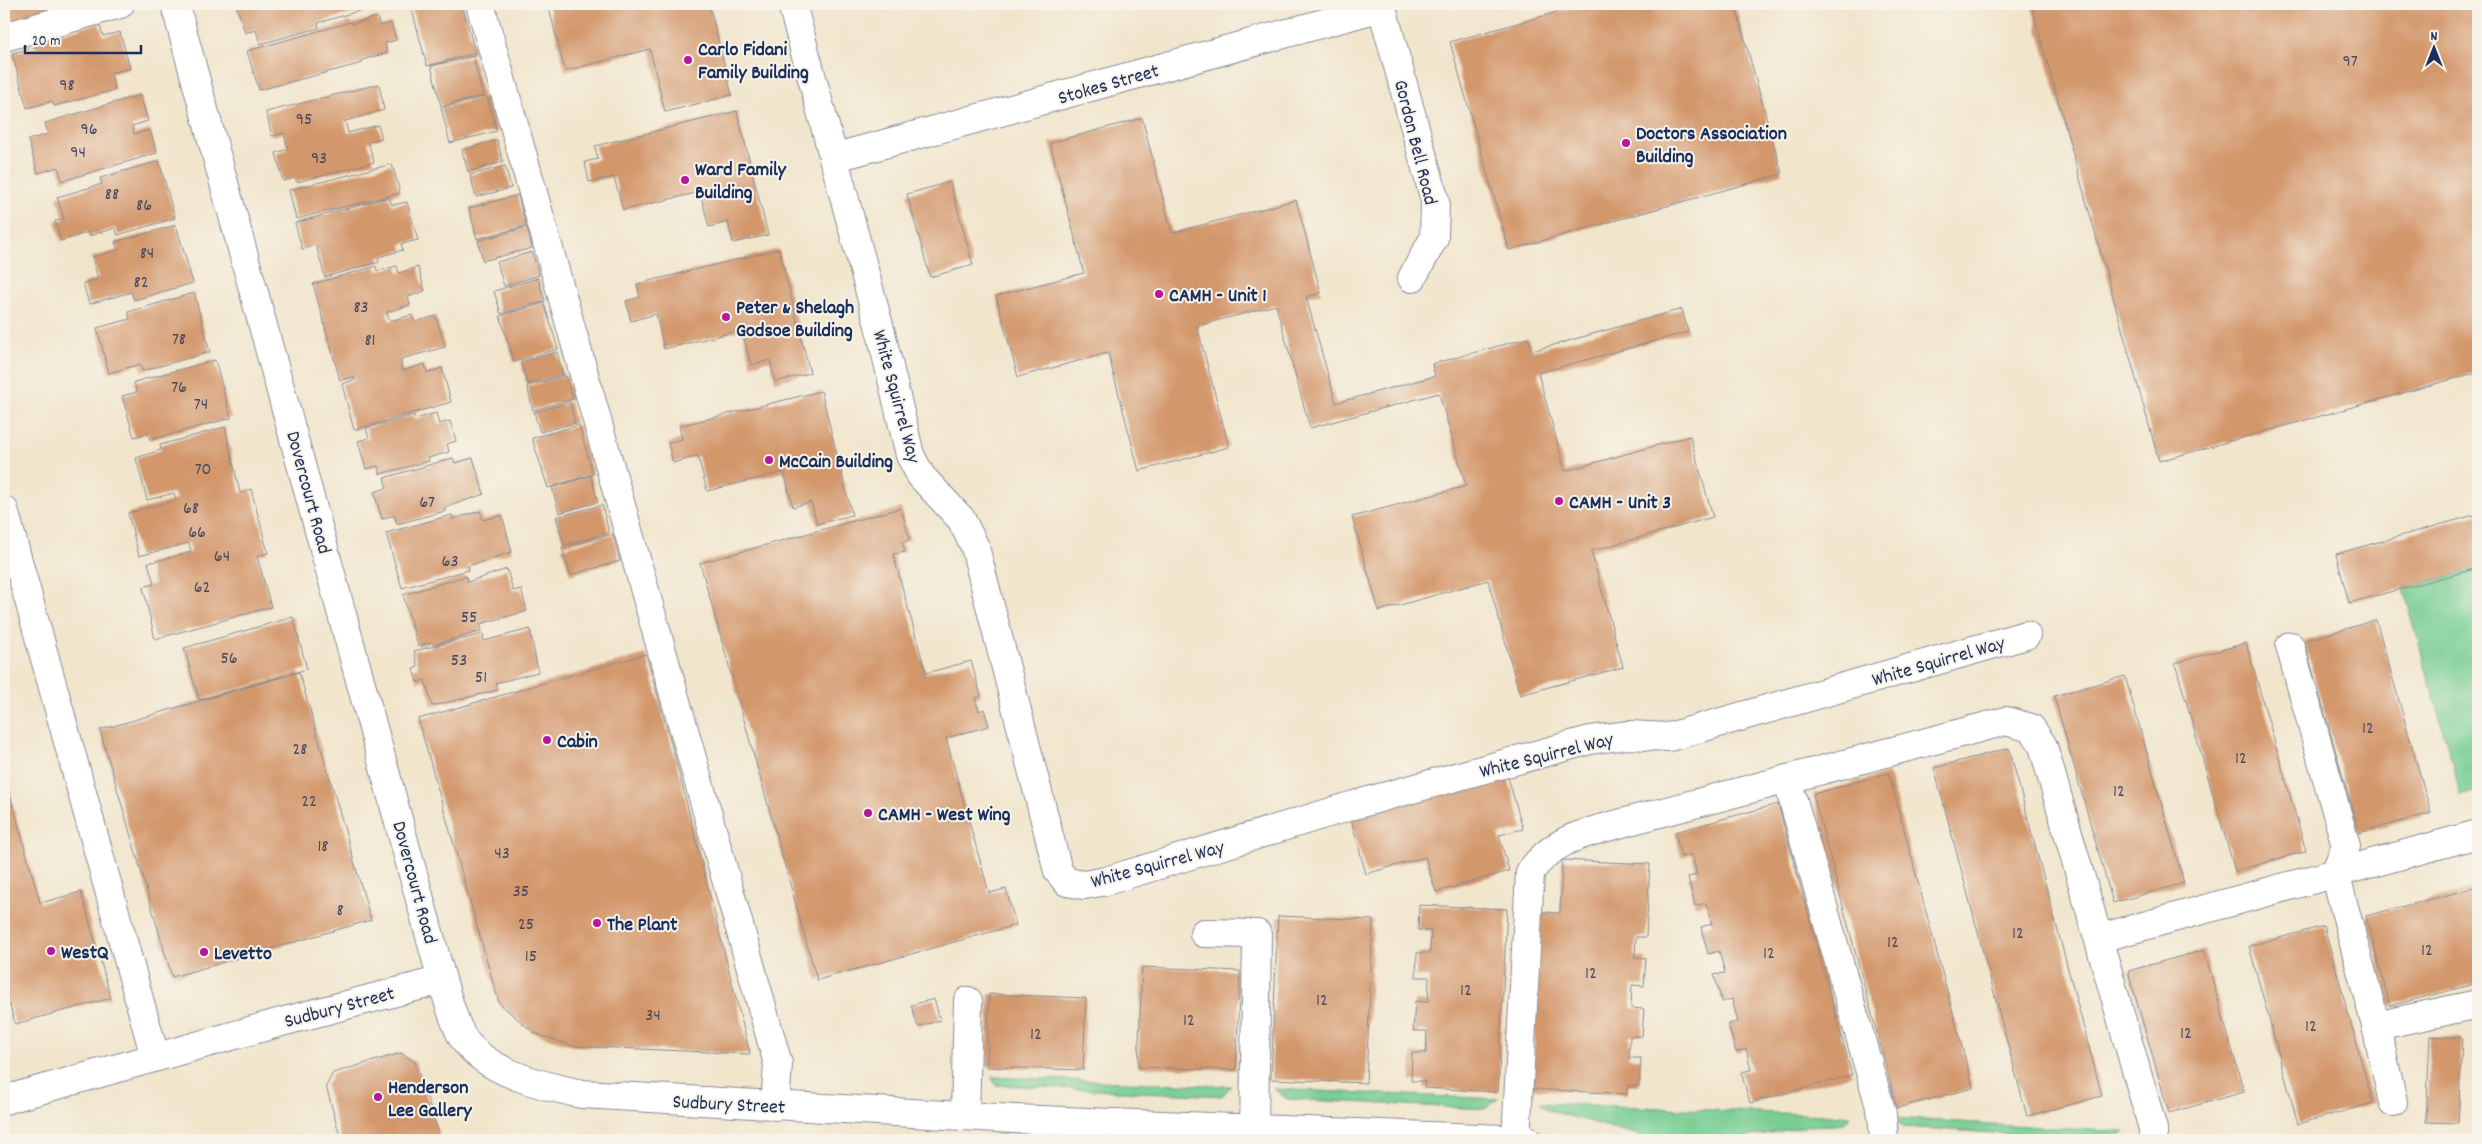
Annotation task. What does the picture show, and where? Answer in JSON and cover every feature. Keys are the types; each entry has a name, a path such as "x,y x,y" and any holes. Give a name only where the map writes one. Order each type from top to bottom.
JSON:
{"street":[{"path":"4,37 120,4"},
{"name":"Dovercourt Road","path":"176,4 442,980"},
{"path":"480,4 778,1064 775,1106"},
{"name":"White Squirrel Way","path":"792,4 881,333 910,455 921,476 961,519 974,547 1058,871 1067,882 1084,885 1106,881 1354,806 1590,740 1627,735 1669,737 2026,635"},
{"name":"Stokes Street","path":"833,158 1381,6"},
{"name":"Gordon Bell Road","path":"1381,6 1435,201 1434,238 1412,278"},
{"path":"4,510 156,1057"},
{"path":"2290,646 2346,846 2335,873 2376,1026 2393,1102"},
{"path":"1516,1140 1530,872 1541,856 1566,840 2006,721 2031,728 2043,746 2100,938 2153,1129 2153,1140"},
{"path":"1787,780 1882,1114 1884,1140"},
{"path":"2100,938 2478,834"},
{"path":"1204,933 1257,934 1254,1131"},
{"name":"Sudbury Street","path":"4,1100 392,992 442,980 458,1027 465,1040 482,1057 524,1080 582,1094 1254,1131 1527,1140"},
{"path":"965,1116 968,1001"},
{"path":"2376,1026 2478,1004"}],"green space":[{"path":"2478,568 2478,791 2461,796 2404,589"},
{"path":"992,1077 1231,1086 1222,1096 995,1085"},
{"path":"1274,1089 1498,1099 1485,1109 1287,1099"},
{"path":"1540,1103 1851,1116 1845,1122 1836,1125 1809,1126 1730,1140 1657,1140 1547,1110"},
{"path":"1893,1118 2125,1132 2111,1140 2100,1140 1903,1127"}],"building":[{"path":"4,4 84,4 4,26"},
{"path":"236,4 363,4 365,9 318,23 319,28 260,44 256,30 245,33"},
{"path":"419,4 462,4 475,53 427,66 411,6"},
{"name":"Carlo Fidani Family Building","path":"548,4 709,4 732,95 665,112 650,49 565,71"},
{"name":"Doctors Association Building","path":"1586,4 1735,4 1782,174 1509,250 1450,42"},
{"path":"2031,4 2478,4 2478,372 2159,461"},
{"path":"377,17 380,26 391,23 396,40 385,43 387,53 362,60 363,63 259,90 247,51 351,22 352,24"},
{"path":"99,23 103,36 120,32 130,68 111,73 115,90 54,106 52,101 27,108 12,53 37,47 35,41"},
{"path":"473,56 483,96 441,106 431,66"},
{"path":"379,84 384,110 345,121 348,133 378,125 382,138 368,142 374,162 297,182 295,178 283,181 276,153 288,149 284,133 272,136 266,112"},
{"path":"140,95 148,121 132,126 134,134 150,130 157,153 62,181 58,167 38,173 28,140 48,134 45,123"},
{"path":"487,96 497,131 450,143 441,108"},
{"name":"Ward Family Building","path":"737,111 768,235 733,243 728,222 709,227 700,192 623,210 614,177 589,182 585,162 598,159 595,146"},
{"path":"1142,118 1172,233 1296,200 1321,293 1306,297 1336,403 1435,376 1432,364 1528,338 1532,351 1682,309 1688,332 1538,373 1565,471 1690,436 1713,517 1591,551 1623,667 1520,695 1488,580 1379,611 1352,517 1466,486 1439,393 1310,428 1276,305 1197,326 1229,447 1139,471 1108,353 1018,377 996,296 1084,273 1050,143"},
{"path":"497,140 503,162 468,172 462,150"},
{"path":"159,161 175,218 118,235 115,228 89,236 88,232 61,241 55,221 64,219 57,197 102,184 100,178"},
{"path":"392,164 400,193 296,219 289,190"},
{"path":"505,166 511,188 476,197 470,175"},
{"path":"950,182 973,265 930,277 907,194"},
{"path":"518,195 526,226 477,239 469,208"},
{"path":"389,197 392,205 407,202 418,240 401,244 403,250 378,257 379,262 325,277 316,245 302,249 295,223"},
{"path":"176,225 193,283 134,300 131,292 89,304 83,283 98,279 92,257 118,250 115,242"},
{"path":"527,227 532,248 483,261 478,241"},
{"name":"Peter & Shelagh Godsoe Building","path":"779,249 810,373 775,382 770,360 751,365 742,330 664,349 656,314 631,321 626,301 640,297 637,284"},
{"path":"532,252 539,275 504,286 497,262"},
{"path":"376,266 377,271 397,266 399,273 418,267 425,291 408,297 410,305 387,312 388,317 390,321 412,315 415,322 436,316 445,347 401,359 402,371 425,364 427,373 442,368 451,402 354,430 342,384 355,380 354,377 340,380 313,284"},
{"path":"538,278 545,301 501,314 494,291"},
{"path":"194,293 210,352 142,371 140,364 109,373 97,328 130,319 128,312"},
{"path":"544,303 558,349 514,362 500,316"},
{"path":"557,352 563,375 527,384 521,362"},
{"path":"215,360 231,418 150,440 148,433 134,437 122,396 137,392 134,382"},
{"path":"566,376 573,399 533,410 527,386"},
{"name":"McCain Building","path":"821,391 852,515 817,524 811,502 793,507 784,472 707,491 698,456 673,463 668,443 682,439 679,426"},
{"path":"570,402 575,423 540,432 534,412"},
{"path":"436,413 439,424 450,421 456,441 447,444 449,452 428,458 429,461 380,474 378,466 366,469 358,441 369,438 366,428 414,415 415,419"},
{"path":"579,425 593,474 548,488 532,438"},
{"path":"225,427 240,493 251,489 268,553 257,556 271,607 155,639 143,587 154,584 148,563 191,552 189,543 139,556 128,513 176,500 174,493 147,500 136,458 161,450 160,445"},
{"path":"453,458 455,463 473,458 484,494 444,508 445,511 397,524 394,515 382,519 374,492 387,488 384,478"},
{"path":"591,476 598,502 559,513 552,487"},
{"path":"602,505 609,533 564,545 556,517"},
{"name":"CAMH - West Wing","path":"901,508 910,540 902,542 905,552 893,554 926,673 971,661 981,696 975,698 979,711 984,709 989,726 946,738 989,893 1006,889 1016,925 817,980 700,563"},
{"path":"480,511 483,520 502,515 512,552 468,566 469,570 402,588 386,533 452,515 453,519"},
{"path":"2478,514 2478,568 2349,603 2336,554"},
{"path":"613,534 620,561 570,575 562,548"},
{"path":"507,569 513,591 521,589 527,611 480,624 482,631 433,645 432,642 418,646 403,595 466,576 468,582"},
{"path":"293,617 307,669 199,700 184,648"},
{"path":"2376,620 2431,813 2359,833 2304,641"},
{"path":"530,629 538,672 496,683 498,690 432,706 425,680 417,682 413,669 418,667 414,651 483,634 484,641"},
{"path":"2246,643 2306,851 2235,871 2175,663"},
{"name":"The Plant","path":"646,654 676,761 750,1054 573,1046 534,1033 499,1003 418,719"},
{"path":"299,672 371,920 172,977 100,730"},
{"path":"2125,676 2184,883 2113,903 2054,696"},
{"path":"2009,748 2102,1096 2027,1116 1934,768"},
{"path":"1889,773 1973,1088 1897,1108 1813,794"},
{"path":"1507,774 1523,829 1499,835 1509,871 1436,892 1425,857 1366,874 1351,819"},
{"name":"WestQ","path":"8,787 40,903 81,892 111,998 15,1024 10,1005 4,1006 4,788"},
{"path":"1778,804 1852,1075 1750,1103 1741,1072 1751,1070 1746,1049 1736,1052 1728,1024 1738,1022 1732,999 1722,1002 1714,975 1725,973 1719,951 1708,954 1701,927 1712,924 1706,903 1695,906 1688,877 1697,875 1692,854 1681,857 1675,832"},
{"path":"1562,860 1650,864 1646,937 1636,937 1635,957 1646,958 1644,986 1632,985 1631,1008 1644,1009 1642,1036 1630,1036 1629,1058 1641,1058 1639,1086 1628,1086 1627,1094 1532,1089 1541,912 1560,913"},
{"path":"2478,887 2478,983 2390,1006 2366,916"},
{"path":"1419,905 1507,909 1498,1092 1424,1088 1425,1081 1411,1081 1412,1053 1426,1053 1427,1031 1413,1031 1415,1001 1428,1002 1429,977 1416,977 1417,953 1430,953 1431,931 1418,930"},
{"path":"1278,916 1373,920 1366,1083 1271,1079"},
{"path":"2324,926 2373,1103 2298,1124 2249,946"},
{"path":"2204,950 2244,1092 2169,1113 2128,971"},
{"path":"1142,967 1240,971 1236,1070 1138,1067"},
{"path":"989,994 1086,998 1083,1070 987,1067"},
{"path":"934,999 940,1020 918,1027 911,1005"},
{"path":"2430,1036 2462,1038 2458,1123 2426,1122"},
{"name":"Henderson Lee Gallery","path":"401,1053 415,1062 441,1140 341,1140 326,1086 333,1073"}],"place":[{"name":"Carlo Fidani Family Building","path":"688,60"},
{"name":"Doctors Association Building","path":"1626,143"},
{"name":"Ward Family Building","path":"685,180"},
{"name":"CAMH - Unit 1","path":"1159,294"},
{"name":"Peter & Shelagh Godsoe Building","path":"726,317"},
{"name":"McCain Building","path":"769,460"},
{"name":"CAMH - Unit 3","path":"1559,501"},
{"name":"Cabin","path":"547,740"},
{"name":"CAMH - West Wing","path":"868,813"},
{"name":"The Plant","path":"597,923"},
{"name":"WestQ","path":"51,951"},
{"name":"Levetto","path":"204,952"},
{"name":"Henderson Lee Gallery","path":"378,1097"}]}
